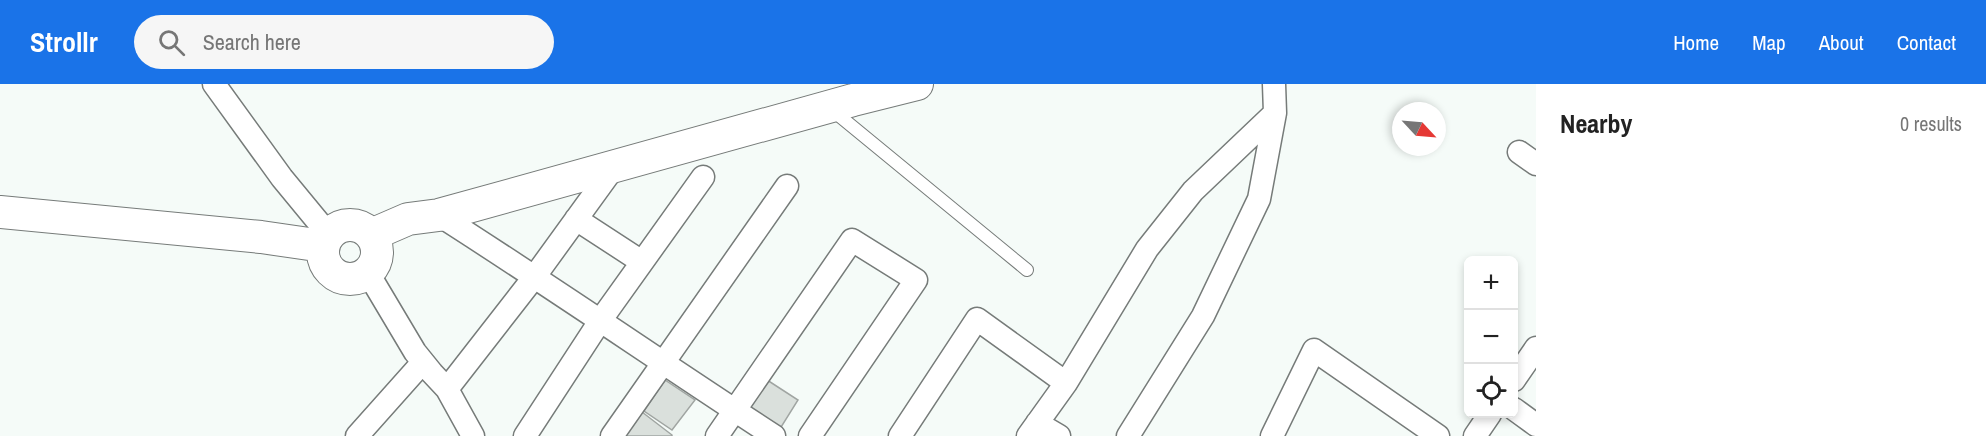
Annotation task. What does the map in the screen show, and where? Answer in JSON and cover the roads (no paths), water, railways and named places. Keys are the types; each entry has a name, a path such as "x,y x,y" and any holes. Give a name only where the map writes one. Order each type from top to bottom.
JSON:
{"street":[{"path":"214,84 326,241"},
{"path":"371,235 408,219 439,215 917,84"},
{"path":"1128,436 1203,316 1259,199 1275,113 1274,84"},
{"path":"1059,436 1032,430 1066,383 1147,249 1193,191 1275,113"},
{"path":"447,389 536,276 614,167"},
{"path":"525,436 600,321 703,177"},
{"path":"612,436 787,186"},
{"path":"0,212 326,241"},
{"path":"439,215 536,276 774,436"},
{"path":"576,219 642,262"},
{"path":"350,225 361,227 371,235 377,250 373,267 368,273 352,280 336,276 325,263 322,255 326,241 338,228 350,225"},
{"path":"717,436 852,240 916,280 810,436"},
{"path":"368,273 423,362 447,389 473,436"},
{"path":"900,436 977,320 1066,383"},
{"path":"1518,374 1536,348"},
{"path":"1272,436 1314,350 1438,436"},
{"path":"357,436 423,362"},
{"path":"1518,412 1536,425"},
{"path":"1474,436 1487,418"}],"lane":[{"path":"828,107 1027,270"}]}
